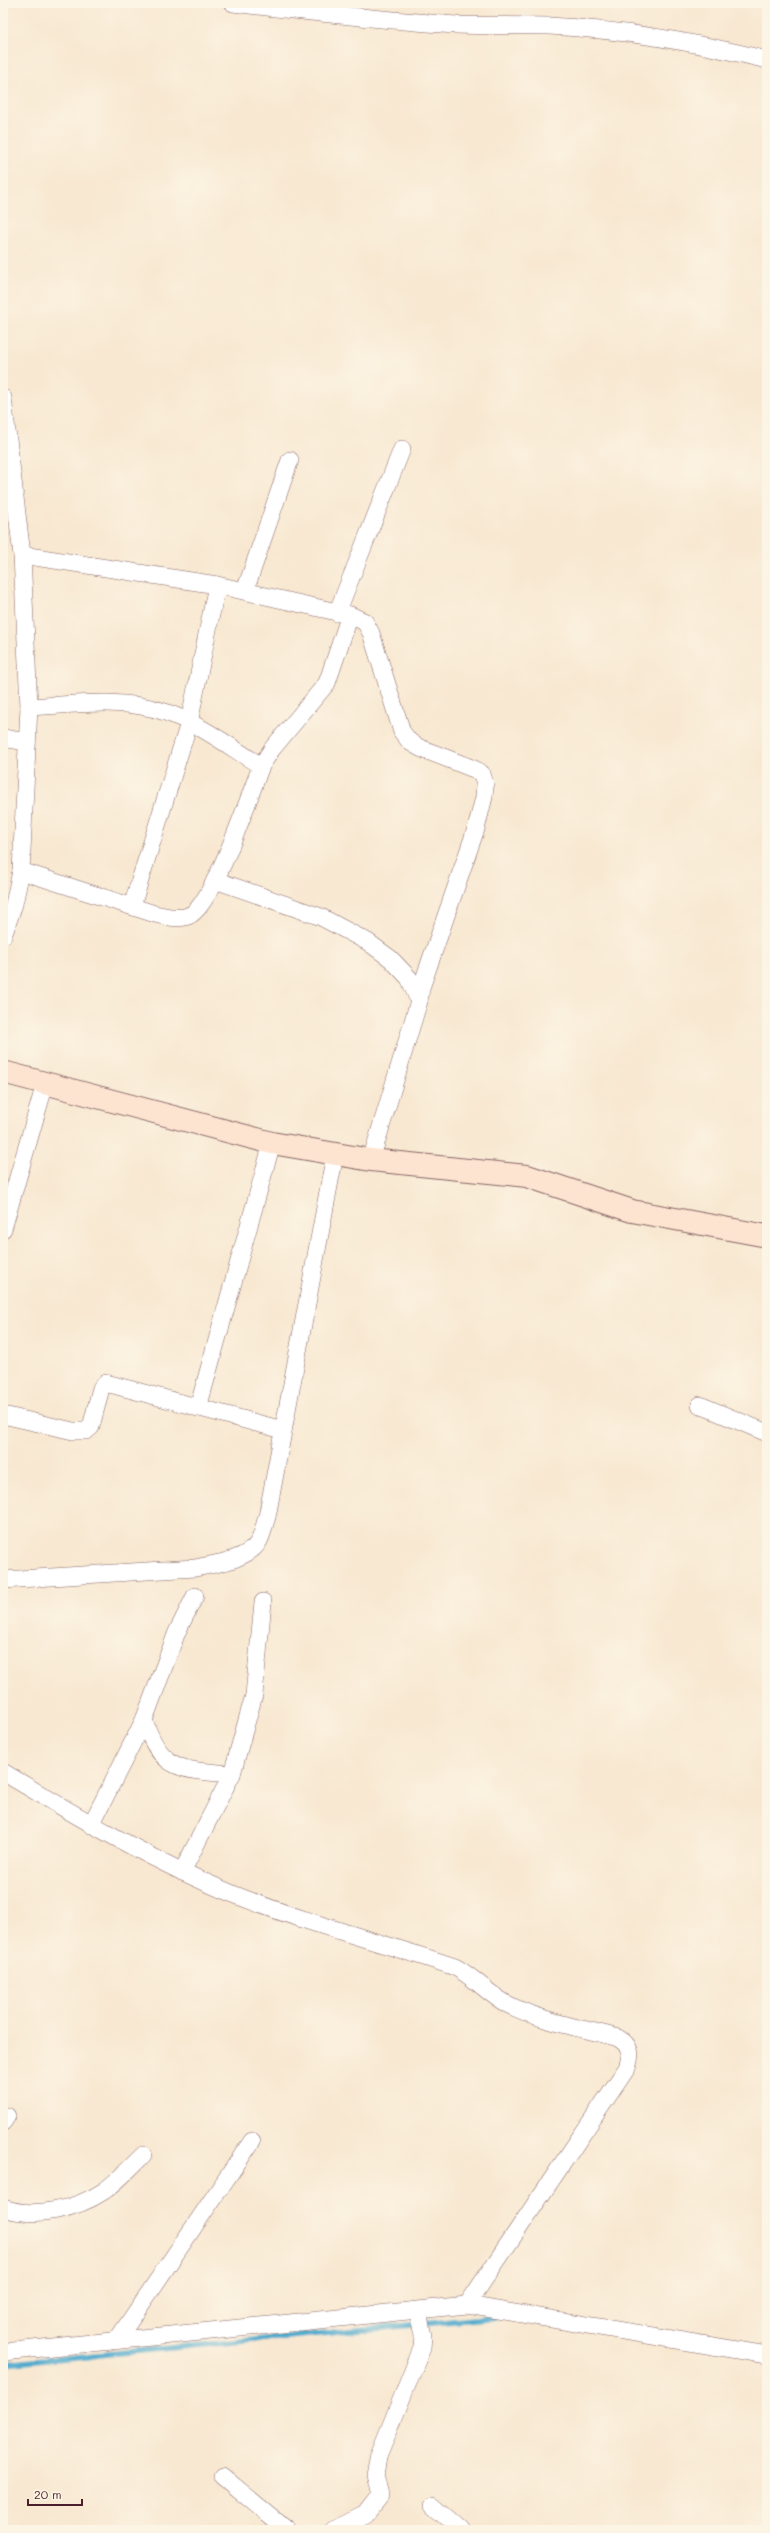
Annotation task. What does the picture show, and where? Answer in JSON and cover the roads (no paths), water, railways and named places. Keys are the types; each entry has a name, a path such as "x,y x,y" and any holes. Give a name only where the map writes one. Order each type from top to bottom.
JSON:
{"street":[{"path":"233,3 368,19 458,25 550,26 626,34 704,44 767,60"},
{"path":"3,398 22,555 29,707 21,871 14,904 3,936"},
{"path":"21,871 175,918 188,916 199,908 215,880 261,766 327,683 344,614 402,450"},
{"path":"245,591 290,460"},
{"path":"22,555 217,585 344,614 365,622 371,633 402,732 410,742 474,769 482,774 485,784 476,829 421,988 419,1001 371,1160"},
{"path":"132,906 189,723 217,585"},
{"path":"29,707 110,703 138,705 166,712 189,723 261,766"},
{"path":"3,738 27,742"},
{"path":"215,880 321,917 362,938 391,960 409,978 419,1001"},
{"path":"3,1072 272,1143 371,1160 527,1176 614,1207 767,1236"},
{"path":"3,1229 45,1084"},
{"path":"198,1408 272,1143"},
{"path":"3,1580 195,1568 220,1563 247,1553 259,1542 267,1517 335,1154"},
{"path":"3,1415 73,1431 86,1431 91,1427 101,1388 106,1383 283,1430"},
{"path":"700,1405 767,1433"},
{"path":"91,1825 144,1720 177,1632 195,1596"},
{"path":"182,1872 232,1774 254,1695 263,1602"},
{"path":"144,1720 150,1738 167,1759 180,1768 232,1774"},
{"path":"3,1772 91,1825 182,1872 234,1894 307,1920 455,1967 466,1972 492,1995 518,2010 618,2038 626,2043 630,2050 631,2057 626,2068 466,2305"},
{"path":"118,2340 252,2141"},
{"path":"3,2208 39,2213 89,2199 106,2190 144,2155"},
{"path":"3,2352 118,2340 419,2313 466,2305 767,2355"},
{"path":"333,2530 366,2514 380,2496 375,2475 378,2457 422,2348 423,2336 419,2313"},
{"path":"222,2476 287,2530"},
{"path":"433,2506 461,2530"}],"waterway":[{"path":"3,2364 496,2317"}]}
